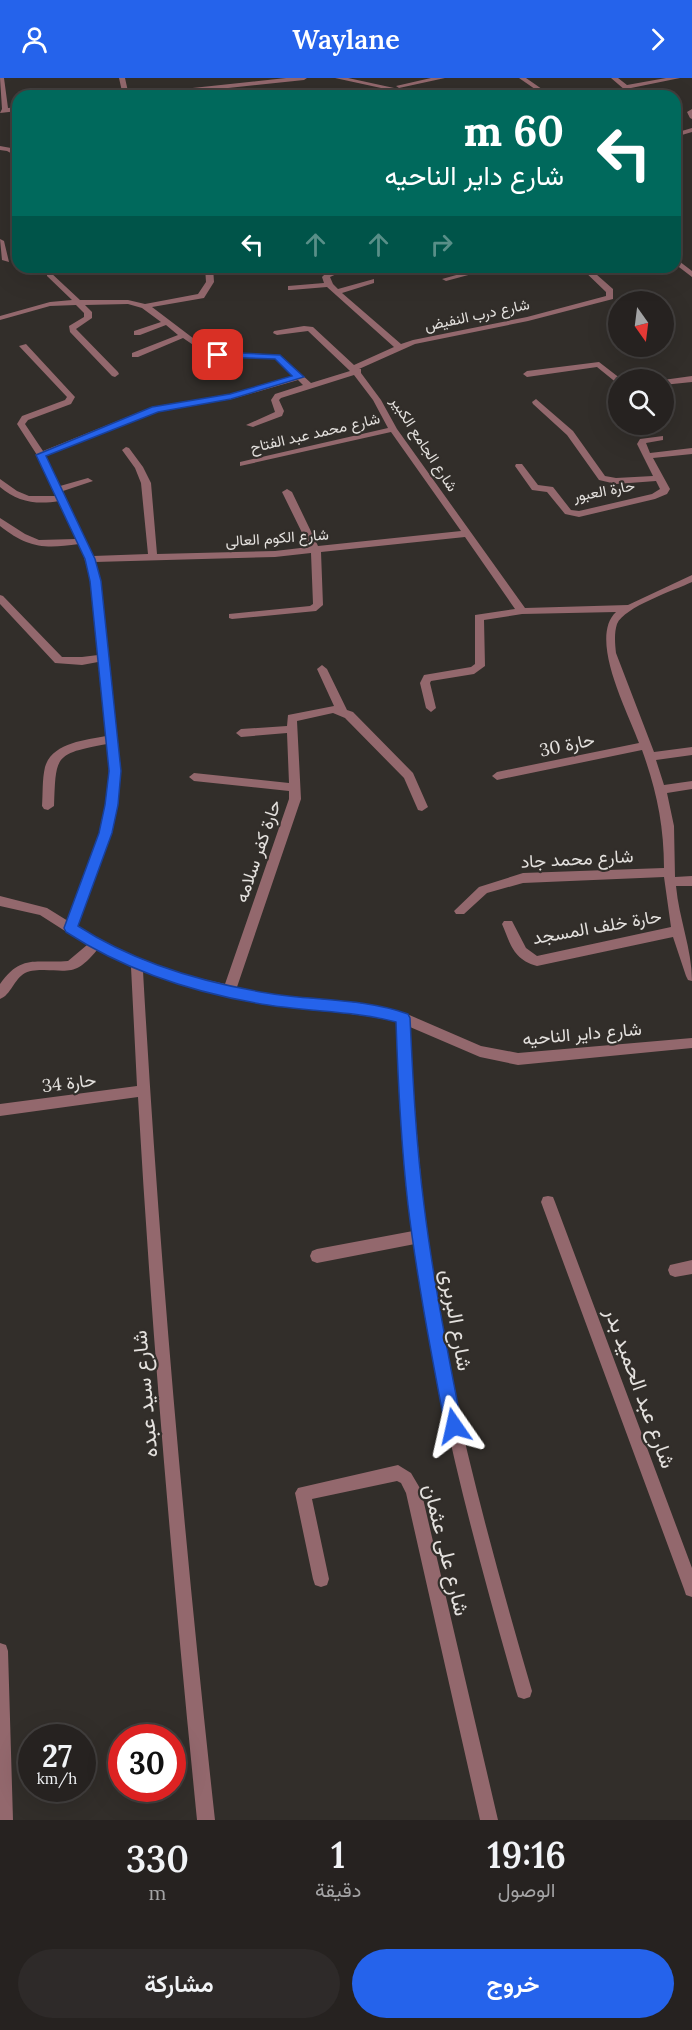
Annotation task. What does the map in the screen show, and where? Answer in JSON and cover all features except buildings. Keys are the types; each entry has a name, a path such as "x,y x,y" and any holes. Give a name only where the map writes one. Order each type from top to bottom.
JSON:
{"street":[{"path":"1,78 3,110"},
{"path":"174,90 246,81 304,78"},
{"path":"339,78 405,90"},
{"path":"394,87 442,78"},
{"path":"522,78 540,90"},
{"path":"614,78 629,90"},
{"path":"626,87 677,78"},
{"path":"0,241 3,260"},
{"path":"0,318 50,304 107,301 146,306 201,296 210,282 209,273"},
{"path":"330,273 326,277 329,285 399,347"},
{"path":"446,279 470,273"},
{"name":"شارع درب النفيض","path":"250,425 279,414 275,398 355,370 399,347 428,338 528,319 610,297 610,291 590,273"},
{"path":"51,274 89,315 72,328 74,332 115,375"},
{"path":"337,292 371,280"},
{"path":"291,288 329,285"},
{"path":"146,306 208,353 277,357 308,385"},
{"path":"137,333 167,321"},
{"name":"شارع الجامع الكبير","path":"277,333 309,329 355,370 377,397 393,429 522,611"},
{"path":"135,355 184,335"},
{"path":"23,346 71,397 68,402 22,421 22,427 41,455 90,559 95,581 113,739 115,771 112,805 105,833 71,928"},
{"path":"527,374 599,364 608,372"},
{"path":"41,455 155,410 231,396 299,377"},
{"path":"674,381 692,379"},
{"name":"حارة العبور","path":"536,402 557,418 602,478 616,481 659,478"},
{"name":"شارع محمد عبد الفتاح","path":"243,464 393,429"},
{"name":"حارة العبور","path":"519,466 535,488 550,489 568,512 576,515 660,494 665,489 641,442 660,438"},
{"path":"126,450 139,467 146,483 153,558"},
{"name":"حارة العبور","path":"648,456 692,451"},
{"path":"0,482 12,494 21,498 43,501 88,481"},
{"path":"232,616 313,609 318,605 316,551 287,492"},
{"path":"0,521 25,541 38,544 82,541"},
{"name":"شارع الكوم العالى","path":"90,559 316,551 466,534"},
{"path":"692,578 629,608 615,618 610,634 611,653 660,790 668,819 671,850 670,877 677,931 692,976"},
{"path":"0,598 59,660 76,662 104,657"},
{"path":"431,708 425,683 428,678 474,670 480,666 479,617 522,611 629,608"},
{"path":"322,669 342,711"},
{"path":"241,734 292,729 291,722 294,717 333,709 342,711 349,715 409,776 422,807"},
{"name":"حارة كفر سلامه","path":"229,991 292,810 296,788 292,729"},
{"path":"48,806 52,764 58,756 68,750 113,739"},
{"name":"حارة 30","path":"497,776 644,746"},
{"path":"648,757 692,751"},
{"path":"194,777 296,788"},
{"path":"660,790 692,785"},
{"name":"شارع محمد جاد","path":"460,911 483,890 524,878 670,877 692,881"},
{"name":"شارع داير الناحيه","path":"0,901 43,911 95,944 137,964 229,991 268,999 378,1011 403,1018 480,1052 518,1059 692,1043"},
{"name":"حارة خلف المسجد","path":"508,924 520,953 530,960 677,931"},
{"path":"0,994 22,967 36,964 64,967 73,965 95,944"},
{"name":"شارع سيد عبده","path":"137,964 143,1091 164,1376 190,1677 206,1820"},
{"name":"شارع البربرى","path":"403,1018 407,1109 432,1311 454,1426 484,1553 525,1691"},
{"name":"حارة 34","path":"0,1110 143,1091"},
{"name":"شارع عبد الحميد بدر","path":"548,1202 692,1589"},
{"path":"317,1256 421,1236"},
{"path":"675,1270 692,1267"},
{"name":"شارع على عثمان","path":"321,1579 303,1493 398,1473 406,1478 414,1490 489,1820"},
{"path":"0,1651 4,1820"}],"route":[{"path":"218,355 277,357 299,377 215,400 155,410 41,455 90,559 95,581 113,739 115,771 112,805 94,866 71,928 95,944 137,964 186,981 268,999 378,1011 403,1018 407,1109 416,1205 432,1311 454,1426"}]}
